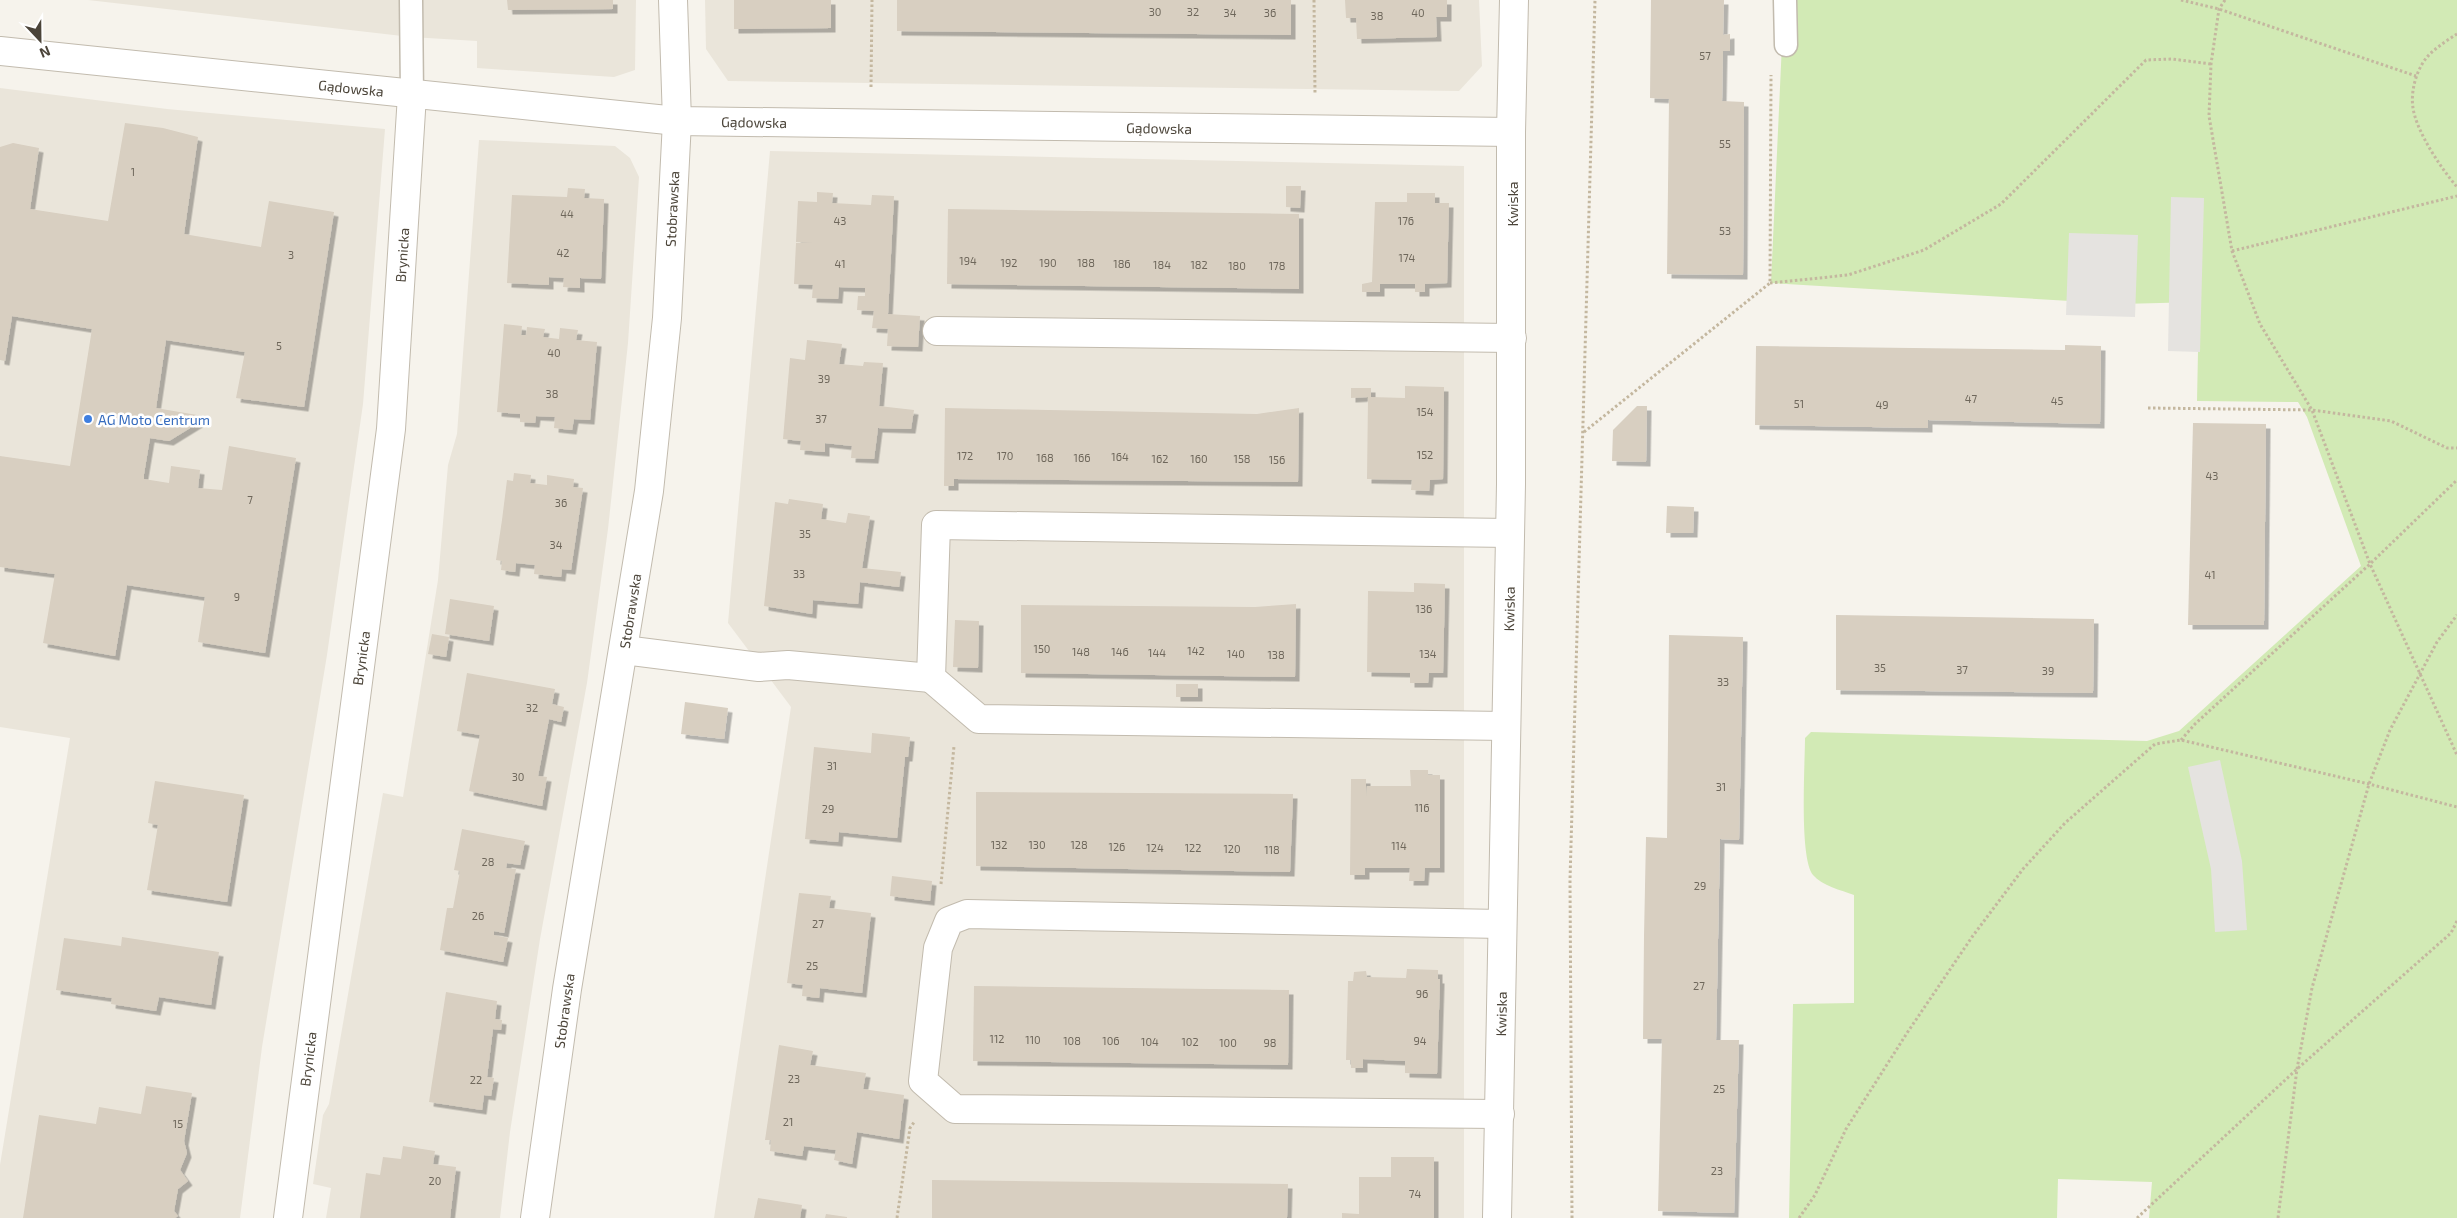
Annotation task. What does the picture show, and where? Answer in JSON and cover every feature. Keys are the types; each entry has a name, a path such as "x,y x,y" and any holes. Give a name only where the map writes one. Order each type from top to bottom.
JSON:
{"street":[{"name":"Stobrawska","path":"534,1218 567,989 649,491 667,318 677,121 673,0"},
{"name":"Kwiska","path":"1497,1218 1510,534 1512,338 1511,132 1514,0"},
{"name":"Gądowska","path":"0,51 677,121 1511,132"},
{"name":"Brynicka","path":"288,1218 391,429 412,95"},
{"path":"937,331 1512,338"},
{"path":"931,678 936,525 1510,534"},
{"path":"624,650 759,667 788,665 931,678 978,719 1506,726"},
{"path":"1500,1114 955,1109 923,1081 938,948 949,921 967,914 1502,924"}],"lane":[{"path":"411,0 412,95"},
{"path":"1785,0 1786,45"}],"path":[{"path":"870,124 872,0"},
{"path":"1314,0 1315,130"},
{"path":"1572,1218 1570,880 1595,0"},
{"path":"2181,0 2219,9 2416,76"},
{"path":"2225,0 2219,9 2211,64 2209,116 2232,251 2260,324 2312,410 2370,564 2457,755"},
{"path":"2457,34 2431,52 2416,76 2413,107 2423,134 2443,170 2457,188"},
{"path":"1770,283 1771,48 1786,45"},
{"path":"1584,432 1770,283 1848,275 1924,250 2001,204 2146,60 2172,59 2211,64"},
{"path":"2232,251 2457,196"},
{"path":"2148,408 2312,410 2391,421 2447,448 2457,448"},
{"path":"2181,740 2195,724 2370,564 2457,480"},
{"path":"2278,1218 2297,1069 2312,988 2370,784 2390,730 2437,642 2457,615"},
{"path":"949,921 939,905 955,737 964,707"},
{"path":"1799,1218 1815,1195 1846,1129 1972,936 2023,869 2065,823 2155,744 2181,740 2370,784 2457,807"},
{"path":"2137,1218 2297,1069 2451,933 2457,921"},
{"path":"897,1218 910,1128 935,1092"}],"shaded area":[{"path":"88,0 636,0 635,70 614,77 477,68 477,41 411,37"},
{"path":"705,0 1479,0 1482,66 1459,91 728,81 706,49"},
{"path":"0,88 167,109 385,129 363,404 327,655 262,1047 240,1218 0,1218 0,1165 70,738 0,727"},
{"path":"479,140 615,146 630,158 639,177 628,343 608,529 587,683 540,939 510,1132 500,1218 326,1218 331,1188 313,1184 323,1115 329,1104 383,793 403,797 438,580 448,465 457,434"},
{"path":"770,151 1464,166 1464,1218 714,1218 791,707 728,623"},
{"path":"2171,197 2204,198 2200,352 2168,351"},
{"path":"2069,233 2138,235 2135,317 2066,315"},
{"path":"2220,760 2242,861 2247,930 2215,932 2211,869 2188,767"}],"green space":[{"path":"1784,0 2457,0 2457,1218 2149,1218 2152,1182 2058,1179 2057,1218 1789,1218 1793,1004 1854,1003 1854,895 1821,882 1813,875 1809,865 1804,831 1805,738 1811,732 2147,741 2179,731 2361,566 2307,417 2298,402 2197,401 2199,302 2121,304 1771,283"}],"building":[{"path":"507,0 613,0 613,9 508,10"},
{"path":"734,0 831,0 831,28 734,29"},
{"path":"897,0 1291,0 1291,35 897,31"},
{"path":"1345,0 1447,0 1447,17 1436,17 1437,37 1357,39 1356,18 1346,18"},
{"path":"1651,0 1724,0 1723,35 1730,34 1730,51 1723,51 1722,101 1744,102 1743,275 1667,274 1669,99 1650,98"},
{"path":"125,123 163,128 198,137 184,234 261,247 269,201 334,212 304,407 236,398 245,352 166,340 156,408 203,416 203,420 169,441 150,438 144,474 144,479 169,483 171,466 200,470 198,488 222,490 229,446 296,458 265,653 198,642 205,597 127,585 115,656 43,643 55,574 0,567 0,456 70,466 92,329 12,316 5,361 0,360 0,147 13,143 39,148 30,209 108,221"},
{"path":"1286,186 1301,186 1300,208 1286,207"},
{"path":"568,188 585,189 584,198 604,199 601,279 580,278 580,288 563,287 564,278 549,277 549,285 507,283 512,195 567,197"},
{"path":"817,192 833,193 832,203 871,205 872,195 894,196 888,314 920,316 918,347 887,346 888,329 872,328 874,311 857,310 858,296 865,296 865,288 839,287 838,299 812,298 813,285 794,284 796,243 812,243 796,242 798,201 817,202"},
{"path":"1407,193 1435,193 1435,203 1449,203 1447,283 1425,284 1425,292 1415,292 1415,284 1380,284 1380,292 1362,292 1362,284 1372,282 1375,202 1407,202"},
{"path":"948,209 1299,214 1299,289 947,284"},
{"path":"504,324 522,326 521,335 526,335 527,327 545,329 543,337 559,339 560,328 578,330 576,340 597,342 590,420 574,419 572,430 554,428 555,417 536,416 535,423 520,422 520,414 497,412"},
{"path":"807,340 842,344 839,364 863,366 864,362 883,363 879,406 914,410 911,429 878,428 874,459 851,458 852,446 825,443 825,452 800,450 801,441 783,439 790,358 805,360"},
{"path":"2065,345 2101,346 2100,424 1928,420 1928,428 1755,425 1756,346 2065,350"},
{"path":"1405,386 1444,387 1443,479 1430,480 1429,491 1411,490 1412,480 1367,479 1368,397 1351,398 1351,388 1371,388 1371,397 1405,398"},
{"path":"1637,406 1647,406 1646,462 1612,461 1613,430"},
{"path":"945,408 1257,414 1299,408 1298,482 954,479 954,486 944,486"},
{"path":"2193,423 2266,424 2264,625 2188,625"},
{"path":"514,473 531,475 530,483 547,485 547,475 574,479 573,487 583,488 571,570 562,569 561,577 534,574 535,565 516,563 515,572 501,570 502,561 496,560 507,480 513,481"},
{"path":"789,499 823,504 821,519 846,523 848,513 870,516 862,568 901,572 899,587 860,582 858,604 813,600 812,614 764,606 775,502 788,504"},
{"path":"1667,506 1694,507 1693,533 1666,533"},
{"path":"1414,583 1445,584 1443,673 1429,673 1428,683 1410,683 1410,673 1367,672 1368,591 1414,592"},
{"path":"450,599 494,606 489,641 445,634"},
{"path":"1296,604 1295,677 1021,673 1021,605 1255,607"},
{"path":"1836,615 2094,619 2093,693 1836,690"},
{"path":"955,620 979,621 978,668 953,667"},
{"path":"432,634 449,637 446,657 428,654"},
{"path":"1669,635 1743,637 1739,840 1720,839 1716,1040 1739,1040 1734,1213 1658,1211 1662,1039 1643,1039 1644,936 1646,837 1667,838"},
{"path":"467,673 555,689 552,704 564,707 561,722 549,719 538,776 547,777 542,806 469,791 480,735 457,731"},
{"path":"1176,684 1198,684 1198,697 1176,697"},
{"path":"685,702 728,708 724,739 681,734"},
{"path":"872,733 910,737 908,757 905,757 897,838 839,832 838,842 805,839 814,747 871,753"},
{"path":"1410,770 1428,770 1428,775 1440,775 1440,868 1425,868 1424,881 1409,881 1410,868 1365,868 1365,875 1350,875 1351,779 1366,779 1366,796 1367,786 1411,786"},
{"path":"155,781 244,795 227,902 147,890 158,825 148,823"},
{"path":"976,792 1293,794 1290,872 976,866"},
{"path":"462,829 525,841 520,865 507,863 506,868 516,869 504,933 494,931 494,935 508,938 503,962 440,950 447,908 453,908 460,871 454,870"},
{"path":"892,876 932,881 930,901 890,896"},
{"path":"799,893 831,896 829,908 871,913 862,993 820,988 819,998 802,996 803,985 787,983"},
{"path":"122,937 219,952 211,1005 159,997 156,1011 111,1004 112,998 56,990 64,938 121,946"},
{"path":"1407,969 1438,970 1438,979 1440,979 1437,1074 1405,1073 1405,1061 1363,1059 1363,1068 1351,1068 1351,1060 1346,1060 1348,981 1353,981 1354,972 1366,971 1367,977 1406,978"},
{"path":"974,986 1289,990 1288,1065 973,1061"},
{"path":"446,992 497,1001 495,1019 502,1020 501,1030 493,1029 487,1077 494,1078 491,1096 484,1095 482,1110 429,1102"},
{"path":"779,1045 813,1051 810,1065 866,1073 863,1089 904,1095 899,1139 857,1132 852,1164 834,1160 836,1150 804,1146 802,1156 770,1151 771,1140 765,1140"},
{"path":"146,1086 192,1093 184,1141 187,1153 180,1170 188,1181 178,1189 174,1211 178,1216 175,1218 23,1218 39,1115 96,1124 99,1107 141,1114"},
{"path":"403,1146 435,1151 433,1164 456,1167 450,1218 360,1218 366,1173 380,1175 383,1157 401,1159"},
{"path":"1391,1157 1434,1157 1434,1218 1342,1218 1342,1213 1359,1214 1359,1177 1391,1177"},
{"path":"932,1180 1288,1184 1287,1218 932,1218"},
{"path":"758,1198 802,1205 800,1218 754,1218"},
{"path":"826,1214 847,1217 847,1218 825,1218"}],"place":[{"name":"AG Moto Centrum","path":"88,419"}]}
